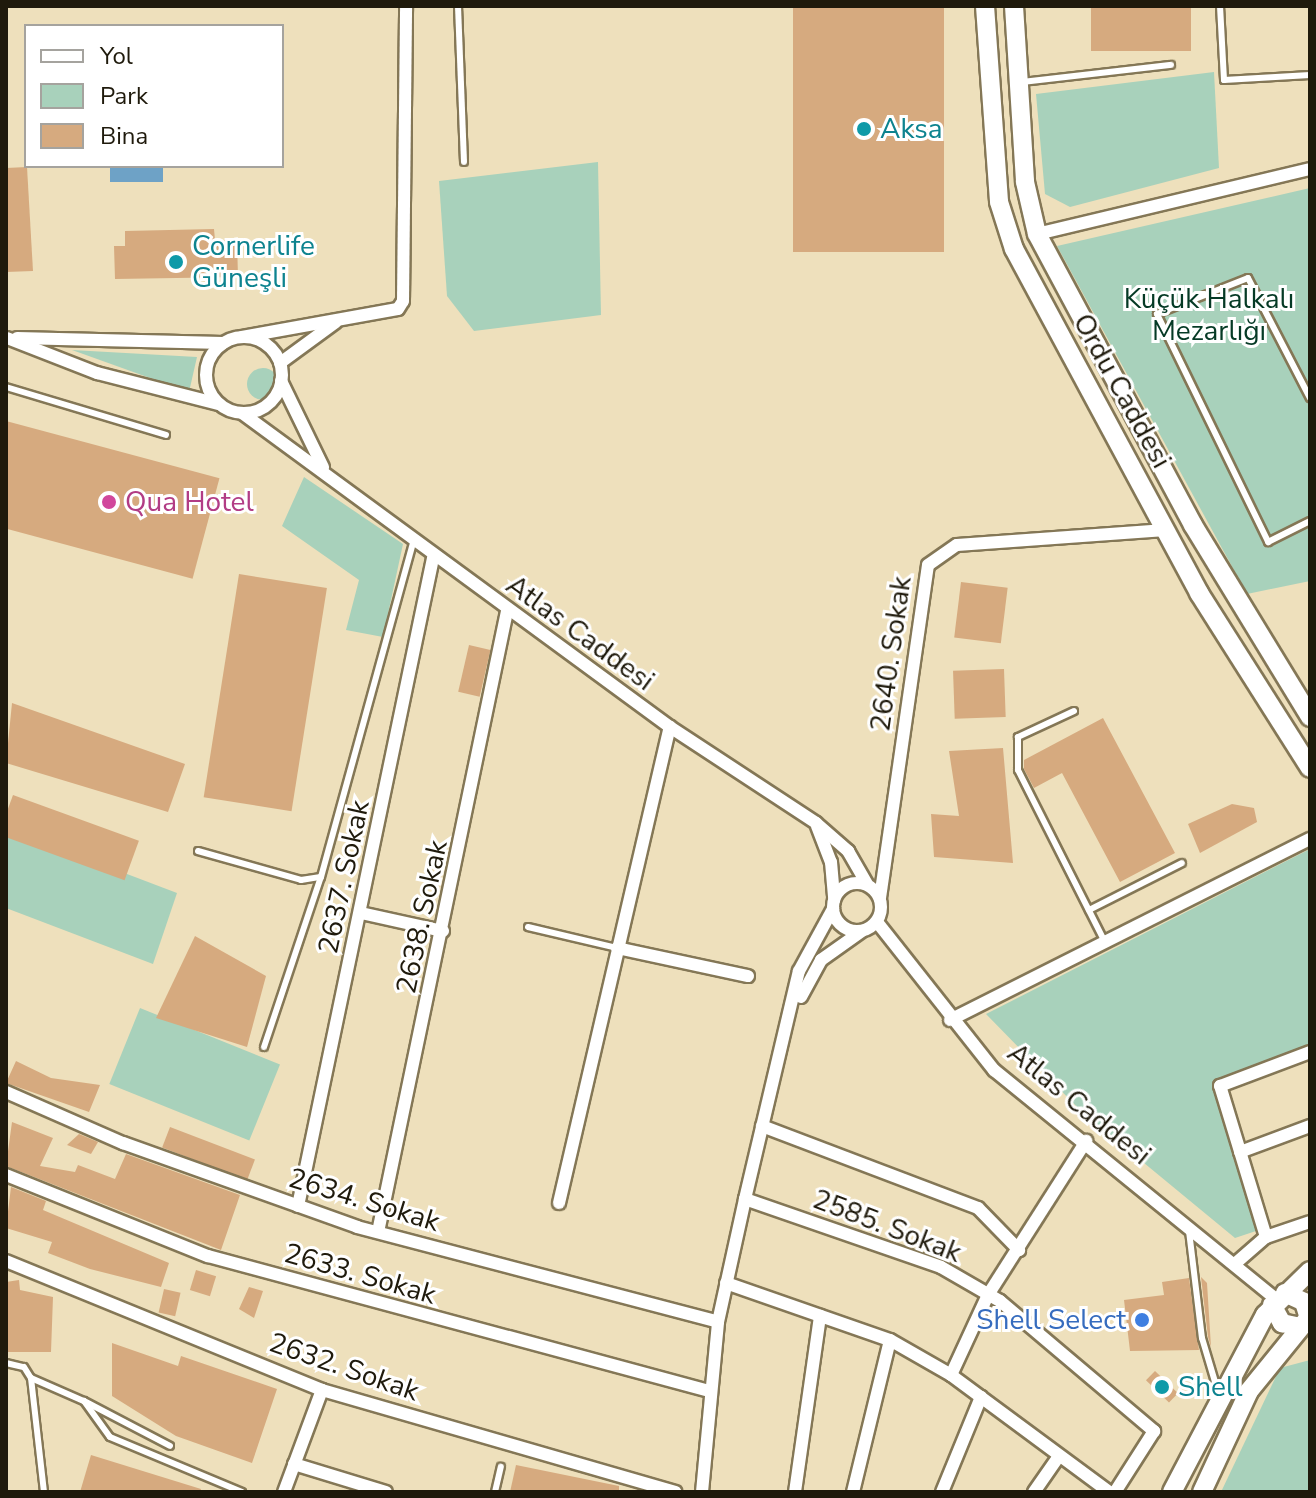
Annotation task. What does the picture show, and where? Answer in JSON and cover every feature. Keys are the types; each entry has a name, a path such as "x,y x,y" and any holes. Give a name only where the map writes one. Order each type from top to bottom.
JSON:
{"main road":[{"name":"Ordu Caddesi","path":"985,6 1005,225 1165,530 1310,768"},
{"name":"Ordu Caddesi","path":"1014,6 1025,182 1037,234 1207,550 1310,717"},
{"path":"1172,1492 1220,1397 1278,1299 1310,1271"},
{"path":"1278,1299 1304,1302 1308,1325"},
{"path":"1278,1299 1282,1323 1308,1325"},
{"path":"1202,1492 1249,1391 1308,1325"}],"street":[{"path":"7,338 223,343 398,309 403,301 406,6"},
{"path":"1037,234 1310,169"},
{"path":"280,363 342,319"},
{"path":"7,338 97,373 219,404 242,413 271,401 281,381 280,363 265,343 242,337"},
{"path":"219,404 206,372 223,343"},
{"name":"Atlas Caddesi","path":"281,381 325,470"},
{"name":"Atlas Caddesi","path":"242,413 325,470 433,558 507,611 670,727 816,823 848,851 867,884"},
{"name":"2640. Sokak","path":"880,898 928,565 957,545 1165,530"},
{"name":"2637. Sokak","path":"298,1206 433,558"},
{"name":"2638. Sokak","path":"378,1232 443,931 507,611"},
{"path":"559,1203 670,727"},
{"path":"816,823 831,862 833,905 839,924 862,931"},
{"path":"950,1020 1310,839"},
{"path":"702,1492 709,1391 718,1322 762,1126 788,1030 799,971 843,887 867,884 880,898 877,922 810,972 788,1030"},
{"path":"361,913 443,931"},
{"name":"Atlas Caddesi","path":"877,922 950,1020 994,1070 1189,1223 1278,1299"},
{"path":"617,948 748,976"},
{"path":"1266,1237 1220,1086 1310,1052"},
{"name":"2634. Sokak","path":"6,1092 298,1206 378,1232 718,1322"},
{"path":"762,1126 978,1208 1019,1250"},
{"path":"1240,1152 1310,1126"},
{"path":"951,1375 988,1295 1086,1141"},
{"name":"2633. Sokak","path":"6,1175 208,1256 709,1391"},
{"name":"2585. Sokak","path":"745,1199 941,1267 988,1295 1154,1431 1112,1492"},
{"path":"1237,1262 1266,1237 1310,1222"},
{"name":"2632. Sokak","path":"6,1261 322,1390 676,1492"},
{"path":"726,1283 890,1340 951,1375 1112,1492"},
{"path":"795,1492 820,1316"},
{"path":"853,1492 890,1340"},
{"path":"284,1492 322,1390"},
{"path":"942,1492 981,1397"},
{"path":"1034,1492 1059,1456"},
{"path":"294,1464 386,1492"}],"lane":[{"path":"458,6 464,162"},
{"path":"1220,6 1224,80 1310,75"},
{"path":"1019,83 1171,65"},
{"path":"1310,398 1248,278 1157,314 1268,542 1310,521"},
{"path":"6,387 166,435"},
{"path":"264,1047 321,877 413,542"},
{"path":"1074,711 1018,737 1018,770 1105,942"},
{"path":"198,851 301,880 321,877"},
{"path":"1089,910 1182,863"},
{"path":"528,927 617,948"},
{"path":"1189,1223 1202,1338 1220,1397"},
{"path":"6,1363 24,1367 31,1378 44,1492"},
{"path":"31,1378 84,1401 170,1446"},
{"path":"84,1401 110,1437 242,1492"},
{"path":"495,1492 501,1467"}],"green space":[{"path":"1214,72 1219,168 1070,207 1045,194 1036,94"},
{"path":"598,162 601,315 474,331 447,296 439,181"},
{"name":"Küçük Halkalı Mezarlığı","path":"1310,188 1310,581 1247,594 1057,246"},
{"path":"72,350 197,357 189,392"},
{"path":"263,368 275,372 279,384 275,396 263,400 251,396 247,384 251,372"},
{"path":"304,477 403,544 383,637 346,630 359,580 282,526"},
{"path":"6,828 177,893 153,964 6,908"},
{"path":"1310,849 1310,1046 1213,1085 1256,1231 1235,1238 1081,1111 986,1014"},
{"path":"140,1008 280,1065 249,1141 109,1084"},
{"path":"1310,1360 1310,1492 1221,1492 1280,1368"}],"water":[{"path":"110,168 163,168 163,182 110,182"}],"building":[{"name":"Aksa","path":"793,6 944,6 944,252 793,252"},
{"path":"1091,6 1191,6 1191,51 1091,51"},
{"path":"6,168 27,168 33,271 6,272"},
{"name":"Cornerlife Güneşli","path":"214,229 215,240 237,240 238,277 115,279 114,246 125,246 125,231"},
{"name":"Qua Hotel","path":"6,421 219,478 193,579 6,529"},
{"path":"239,574 327,588 292,811 204,797"},
{"path":"961,582 1008,588 1001,643 954,638"},
{"path":"469,645 490,650 480,697 458,692"},
{"path":"1004,669 1006,717 955,719 953,671"},
{"path":"12,703 185,764 168,812 6,763"},
{"path":"1103,718 1175,853 1120,882 1062,773 1034,788 1024,769 1024,760"},
{"path":"1003,748 1013,863 934,857 931,814 959,816 949,751"},
{"path":"13,795 139,841 125,880 6,837 6,814"},
{"path":"1232,804 1254,808 1257,822 1200,853 1188,824"},
{"path":"195,936 266,976 247,1047 156,1018"},
{"path":"16,1061 51,1078 100,1085 89,1112 6,1083"},
{"path":"12,1122 53,1138 40,1166 75,1172 78,1165 115,1179 126,1154 240,1195 221,1250 6,1166"},
{"path":"170,1127 255,1160 247,1180 162,1148"},
{"path":"79,1134 98,1142 91,1154 67,1145"},
{"path":"11,1187 46,1201 43,1210 169,1263 161,1287 90,1269 48,1253 52,1242 6,1228"},
{"path":"196,1270 216,1276 210,1296 190,1290"},
{"path":"1201,1277 1207,1283 1211,1347 1208,1337"},
{"path":"1189,1278 1199,1350 1130,1351 1124,1300 1164,1295 1162,1282"},
{"path":"19,1280 20,1290 53,1297 51,1352 6,1352 6,1282"},
{"path":"249,1287 263,1291 254,1318 239,1309"},
{"path":"164,1289 181,1293 175,1316 159,1312"},
{"path":"112,1343 178,1366 181,1356 277,1389 252,1463 176,1436 112,1396"},
{"name":"Shell","path":"1155,1371 1178,1393 1169,1403 1146,1380"},
{"path":"91,1455 201,1489 200,1492 80,1492"},
{"path":"516,1465 619,1486 619,1492 510,1492"}],"place":[{"name":"Aksa","path":"864,129"},
{"name":"Cornerlife Güneşli","path":"176,262"},
{"name":"Qua Hotel","path":"109,502"},
{"name":"Shell Select","path":"1142,1320"},
{"name":"Shell","path":"1162,1387"}]}
